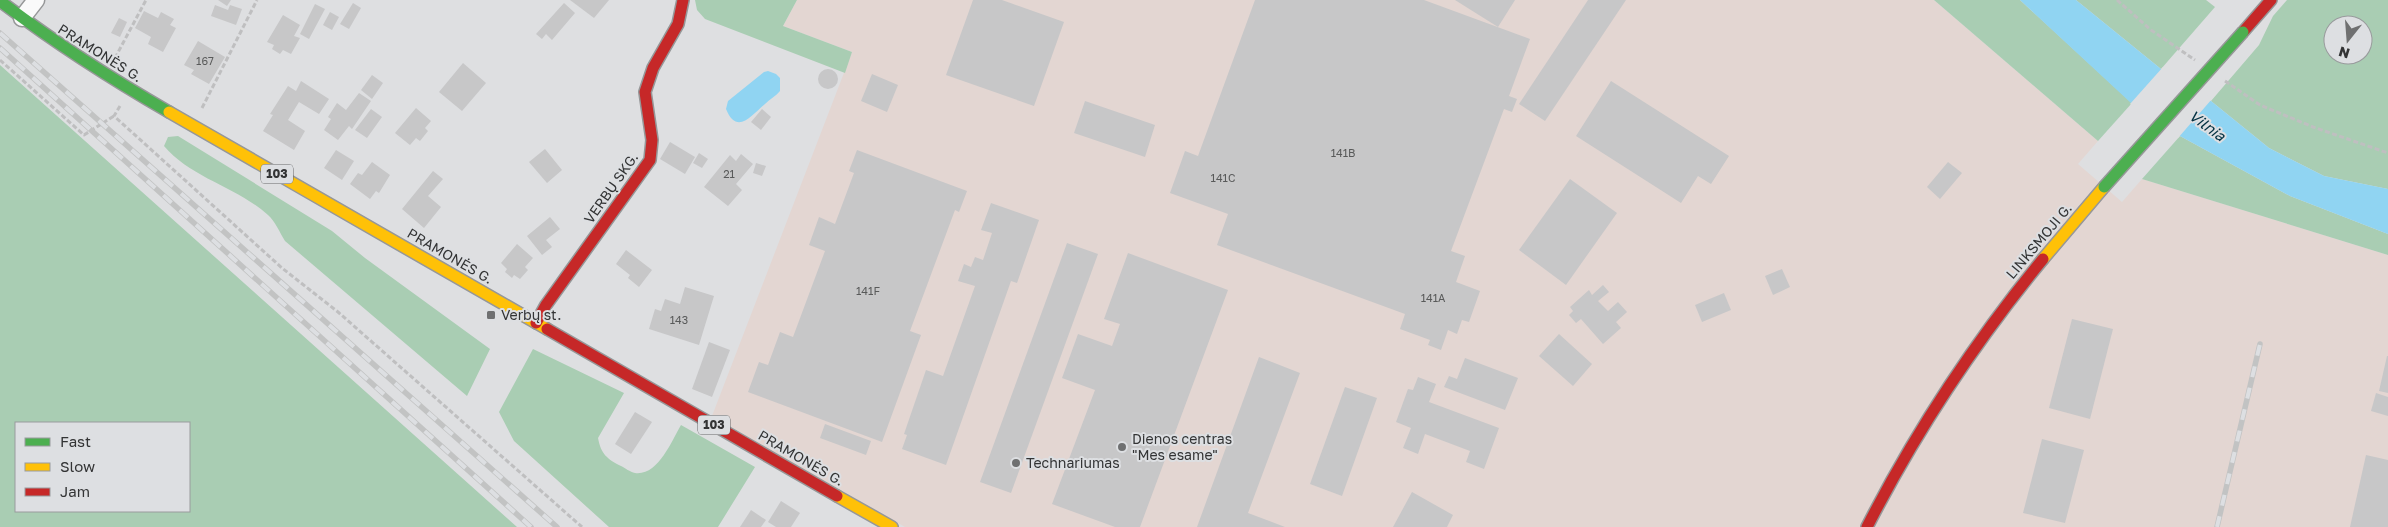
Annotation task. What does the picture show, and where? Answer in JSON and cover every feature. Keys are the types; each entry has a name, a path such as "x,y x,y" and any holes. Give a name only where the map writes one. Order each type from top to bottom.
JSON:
{"main road":[{"name":"VERBŲ SKG.","path":"536,323 546,305 650,160 652,136 645,92 678,21 683,8 683,0"},
{"name":"LINKSMOJI G.","path":"1868,527 1901,462 1933,408 1974,347 2040,261 2271,0"},
{"name":"PRAMONĖS G.","path":"0,1 106,76 129,90 892,527"}],"street":[{"path":"22,18 36,0"}],"path":[{"path":"106,76 146,0"},
{"path":"192,126 257,0"},
{"path":"2117,0 2151,30 2198,62"},
{"path":"0,60 84,135 114,116 129,90"},
{"path":"2221,78 2260,105 2313,127 2388,153"},
{"path":"114,116 262,251 338,312 582,527"}],"shaded area":[{"path":"797,0 1934,0 2098,141 2078,164 2122,202 2142,179 2388,255 2388,527 905,527 712,416 852,52 783,26"}],"green space":[{"path":"695,0 797,0 783,26 852,52 845,73 705,19 697,10"},
{"path":"1934,0 2020,0 2132,103 2098,141"},
{"path":"2076,0 2206,0 2215,7 2161,69"},
{"path":"2287,0 2388,0 2388,189 2324,176 2269,148 2211,101 2259,45 2273,16"},
{"path":"0,65 517,527 0,527"},
{"path":"178,136 332,231 365,258 490,349 467,396 285,241 271,218 256,205 201,175 175,157 164,146 168,137"},
{"path":"2180,136 2290,196 2388,234 2388,255 2142,179"},
{"path":"533,349 624,393 598,438 605,455 629,471 635,473 643,472 657,464 681,425 755,467 718,527 609,527 514,441 499,412"}],"water":[{"name":"Vilnia","path":"2020,0 2076,0 2161,69 2211,101 2269,148 2324,176 2388,189 2388,234 2290,196 2180,136 2131,103"},
{"path":"768,71 780,78 780,91 750,118 740,122 735,121 730,117 726,109 728,101 764,72"}],"pier":[{"path":"2163,67 2212,99 2178,138 2130,104"}],"building":[{"path":"218,0 231,0 227,6"},
{"path":"570,0 609,0 594,18"},
{"path":"973,0 1002,0 1064,22 1034,106 946,75"},
{"path":"1255,0 1424,0 1530,39 1509,96 1517,99 1512,112 1504,109 1451,251 1465,256 1456,282 1480,291 1469,322 1462,320 1457,334 1448,330 1441,350 1428,345 1430,340 1400,329 1405,314 1217,245 1228,214 1170,193 1185,151 1198,156"},
{"path":"1455,0 1515,0 1498,27"},
{"path":"1588,0 1626,0 1545,121 1519,104"},
{"path":"353,3 361,8 349,29 340,24"},
{"path":"564,3 575,13 552,40 546,34 542,39 536,34"},
{"path":"315,4 325,9 309,39 300,34"},
{"path":"215,5 228,10 230,5 242,9 236,25 211,16"},
{"path":"144,11 158,18 161,12 174,19 170,25 176,28 163,52 148,44 151,37 135,28"},
{"path":"330,12 339,17 332,30 323,25"},
{"path":"283,15 300,25 294,36 300,38 291,54 283,50 280,54 272,49 274,45 267,42"},
{"path":"119,18 127,22 120,37 111,33"},
{"path":"198,41 225,57 209,84 191,74 194,70 184,65"},
{"path":"463,63 486,83 462,111 439,92"},
{"path":"828,69 835,72 838,79 835,86 828,89 821,86 818,79 821,72"},
{"path":"872,74 898,85 887,112 861,101"},
{"path":"372,75 383,83 372,99 361,90"},
{"path":"301,81 329,99 319,114 299,102 288,120 305,131 294,150 263,131 273,115 270,114 288,86 296,91"},
{"path":"1611,81 1729,156 1711,184 1698,176 1681,203 1576,136"},
{"path":"359,93 371,101 352,129 349,126 338,140 324,130 331,119 328,117 337,103 346,110"},
{"path":"1085,101 1155,125 1145,157 1074,133"},
{"path":"416,108 431,121 425,128 428,131 420,141 416,138 410,145 395,133"},
{"path":"371,109 382,117 367,138 355,130"},
{"path":"762,109 771,117 761,130 751,122"},
{"path":"670,142 695,157 685,174 660,159"},
{"path":"545,149 562,170 547,183 529,162"},
{"path":"336,150 354,161 342,180 324,168"},
{"path":"857,150 967,191 959,212 955,210 910,331 921,335 882,442 748,392 759,362 768,365 780,332 793,337 825,251 809,245 819,217 835,224 854,173 849,171"},
{"path":"699,153 708,159 702,168 693,163"},
{"path":"741,154 753,164 736,184 742,190 728,206 704,187 730,155 736,161"},
{"path":"372,162 390,175 379,193 376,191 370,199 350,184 358,173 362,175"},
{"path":"1948,162 1962,173 1940,199 1927,187"},
{"path":"756,163 766,166 762,176 753,173"},
{"path":"433,171 443,179 428,196 441,207 424,228 402,209"},
{"path":"1570,179 1617,213 1566,285 1519,250"},
{"path":"991,203 1039,220 1017,283 1011,281 946,465 902,449 907,435 904,434 926,370 943,376 975,286 958,281 964,264 971,267 975,257 983,260 992,233 981,230"},
{"path":"550,217 560,229 546,240 552,247 542,255 527,236"},
{"path":"1067,243 1098,254 1011,493 980,482"},
{"path":"517,244 533,258 525,267 528,270 520,279 514,275 512,278 505,272 507,269 501,263"},
{"path":"626,250 652,270 639,287 628,278 630,275 616,264"},
{"name":"Dienos centras \"Mes esame\"","path":"1128,253 1228,290 1140,527 1115,527 1052,504 1095,390 1062,378 1078,334 1112,346 1120,324 1104,319"},
{"path":"1782,269 1790,287 1773,295 1765,276"},
{"path":"1603,285 1609,292 1598,301 1608,311 1618,302 1627,312 1616,322 1621,328 1603,344 1581,319 1576,323 1569,315 1573,311 1570,307 1589,290 1592,295"},
{"path":"685,287 714,296 699,345 649,329 655,309 661,311 665,299 680,304"},
{"path":"1724,293 1731,310 1702,322 1695,305"},
{"path":"2072,319 2113,329 2090,419 2049,408"},
{"path":"1559,334 1592,364 1573,386 1539,356"},
{"path":"709,342 730,350 712,397 692,389"},
{"path":"2388,356 2388,393 2379,391"},
{"path":"1259,357 1300,373 1248,513 1285,527 1197,527"},
{"path":"1465,358 1518,378 1505,410 1444,387 1449,376 1457,379"},
{"path":"1418,377 1436,384 1429,402 1499,428 1484,469 1466,462 1470,451 1425,434 1418,454 1403,448 1411,428 1396,422 1408,389 1413,390"},
{"path":"1345,387 1377,398 1342,496 1310,484"},
{"path":"2376,393 2388,397 2388,416 2371,411"},
{"path":"635,412 652,422 631,454 615,444"},
{"path":"825,424 871,441 866,455 820,438"},
{"path":"2042,439 2084,450 2065,523 2023,513"},
{"path":"2366,455 2388,460 2388,527 2350,527"},
{"path":"1412,492 1453,515 1447,527 1393,527"},
{"path":"781,501 800,513 791,527 776,527 768,522"},
{"path":"751,510 766,520 761,527 740,527"}],"railway":[{"path":"0,33 557,527"},
{"path":"0,48 531,527"},
{"path":"2217,527 2260,344"}],"traffic: fast":[{"path":"0,1 83,59 169,112"},
{"path":"2104,187 2243,32"}],"traffic: slow":[{"path":"169,112 547,329"},
{"path":"2043,259 2104,187"},
{"path":"837,496 892,527"}],"traffic: jam":[{"path":"536,323 546,305 650,160 652,140 645,92 653,68 678,24 683,0"},
{"path":"2243,32 2271,0"},
{"path":"1867,527 1906,456 1948,388 1994,322 2043,259"},
{"path":"547,329 837,496"}],"place":[{"name":"Verbų st.","path":"491,315"},
{"name":"Dienos centras \"Mes esame\"","path":"1122,447"},
{"name":"Technariumas","path":"1016,463"}]}
